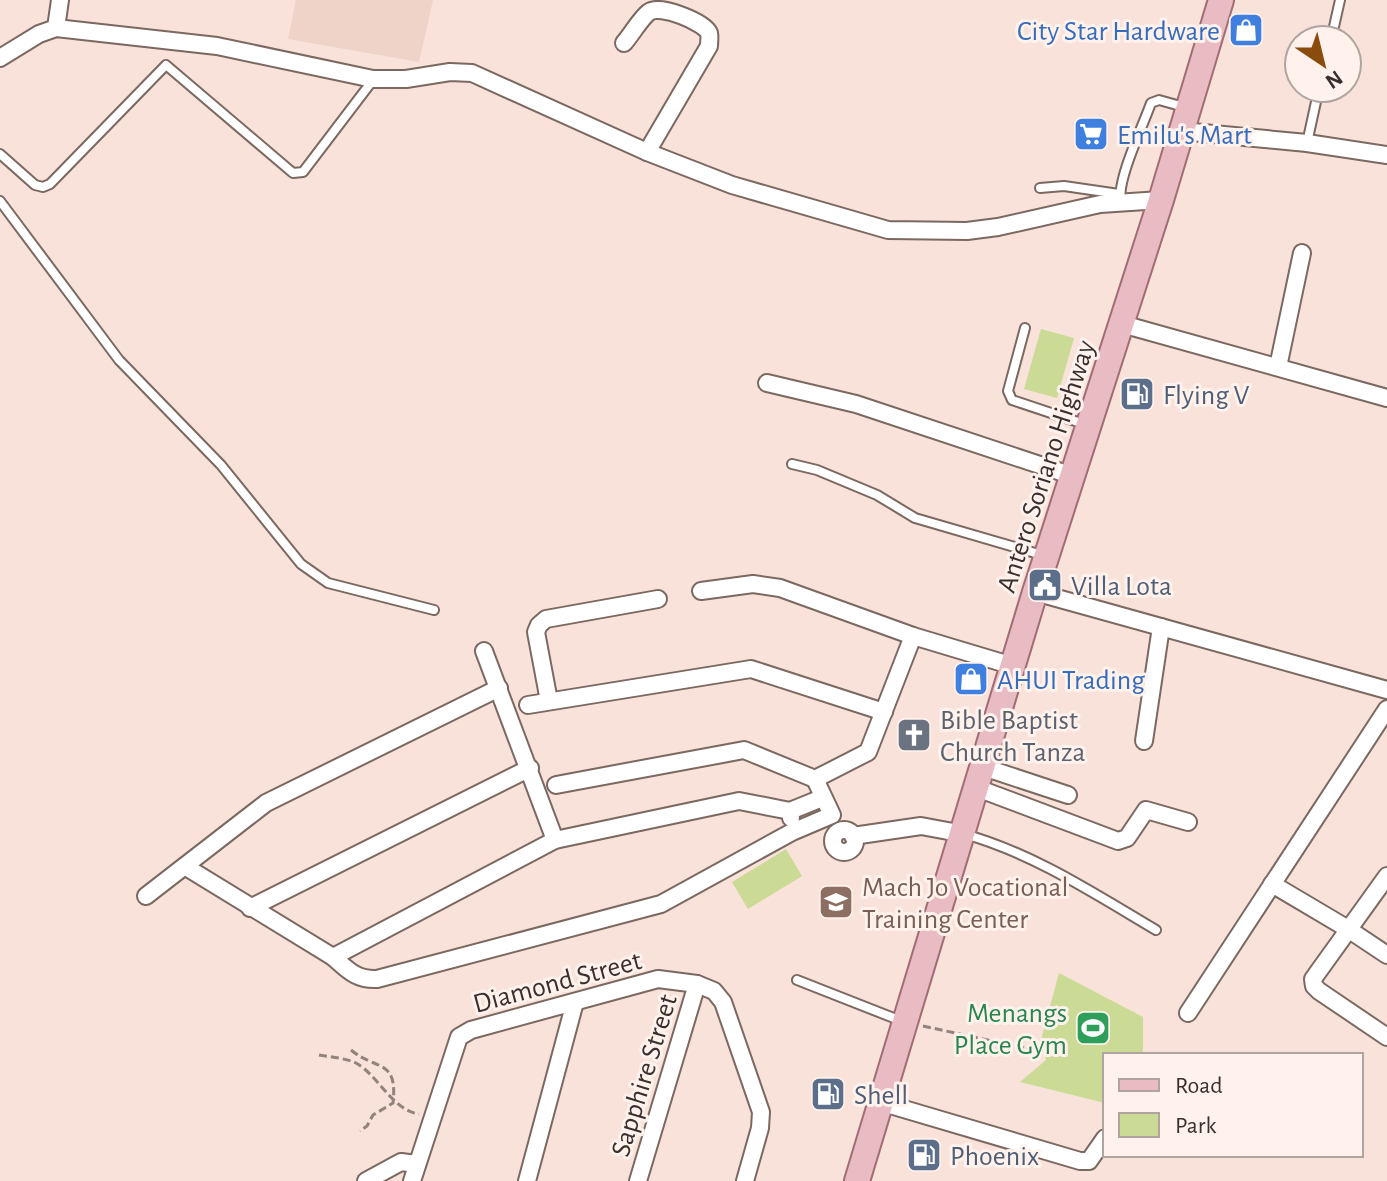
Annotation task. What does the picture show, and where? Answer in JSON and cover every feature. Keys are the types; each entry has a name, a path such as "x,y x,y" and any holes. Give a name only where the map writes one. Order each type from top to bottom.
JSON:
{"main road":[{"name":"Antero Soriano Highway","path":"857,1181 1035,592 1161,200 1221,0"}],"street":[{"path":"56,28 60,0"},
{"path":"624,43 649,12 656,9 670,11 702,26 709,33 709,46 647,152"},
{"path":"0,58 39,34 56,28 217,46 373,79 472,73 647,152 732,185 888,230 967,231 998,227 1120,198 1161,200"},
{"path":"1185,120 1387,155"},
{"path":"1278,367 1302,253"},
{"path":"1122,324 1387,398"},
{"path":"767,383 856,404 1073,476"},
{"path":"701,591 765,584 913,636 1013,666"},
{"path":"1035,592 1387,690"},
{"path":"549,701 536,632 539,625 546,619 658,599"},
{"path":"1144,741 1161,627"},
{"path":"815,779 868,752 913,636"},
{"path":"484,651 555,840"},
{"path":"528,705 751,669 884,712"},
{"path":"146,896 266,803 499,688"},
{"path":"1188,1013 1387,709"},
{"path":"556,785 744,750 815,779 832,815 847,833 921,826 964,834"},
{"path":"250,908 530,768"},
{"path":"980,778 1068,795"},
{"path":"980,778 1118,841 1127,838 1146,810 1188,822"},
{"path":"333,957 555,840 739,801 790,811 822,798"},
{"path":"790,811 792,832"},
{"path":"186,867 333,957 354,976 377,979 661,904 792,832 832,815"},
{"path":"1387,877 1313,979 1314,986 1387,1037"},
{"path":"1272,884 1387,955"},
{"name":"Diamond Street","path":"412,1181 459,1037 471,1030 658,979 697,984"},
{"path":"697,984 719,996 758,1099 760,1128 745,1181"},
{"name":"Sapphire Street","path":"638,1181 697,984"},
{"path":"527,1181 575,1002"},
{"path":"880,1102 1080,1161 1089,1161 1103,1141"},
{"path":"366,1181 401,1162 417,1164"}],"lane":[{"path":"1335,24 1340,0"},
{"path":"0,154 35,185 43,187 50,184 166,65 293,173 298,174 303,172 373,79"},
{"path":"1040,188 1064,186 1120,198 1151,103 1159,100 1185,120"},
{"path":"1307,143 1316,104"},
{"path":"0,201 119,360 221,465 301,564 328,583 434,610"},
{"path":"1025,328 1008,391 1012,400 1089,426"},
{"path":"792,464 817,470 877,495 915,518 1047,556"},
{"path":"964,834 1016,852 1156,930"},
{"path":"797,980 904,1022"}],"path":[{"path":"904,1022 1024,1048"},
{"path":"351,1050 361,1058 383,1065 392,1075 393,1103 373,1115 360,1131"},
{"path":"319,1055 356,1063 387,1095 414,1113 435,1114"}],"shaded area":[{"path":"296,0 433,0 419,62 288,39"}],"green space":[{"path":"1041,329 1074,338 1057,398 1024,389"},
{"path":"786,849 802,876 748,909 732,882"},
{"name":"Menangs Place Gym","path":"1059,973 1143,1017 1142,1053 1103,1053 1103,1103 1020,1082 1046,1060 1041,1040"}],"place":[{"name":"City Star Hardware","path":"1246,30"},
{"name":"Emilu's Mart","path":"1091,134"},
{"name":"Flying V","path":"1137,394"},
{"name":"Villa Lota","path":"1045,585"},
{"name":"AHUI Trading","path":"971,679"},
{"name":"Bible Baptist Church Tanza","path":"914,735"},
{"name":"Mach Jo Vocational Training Center","path":"836,902"},
{"name":"Menangs Place Gym","path":"1093,1028"},
{"name":"Shell","path":"828,1094"},
{"name":"Phoenix","path":"924,1155"}]}
